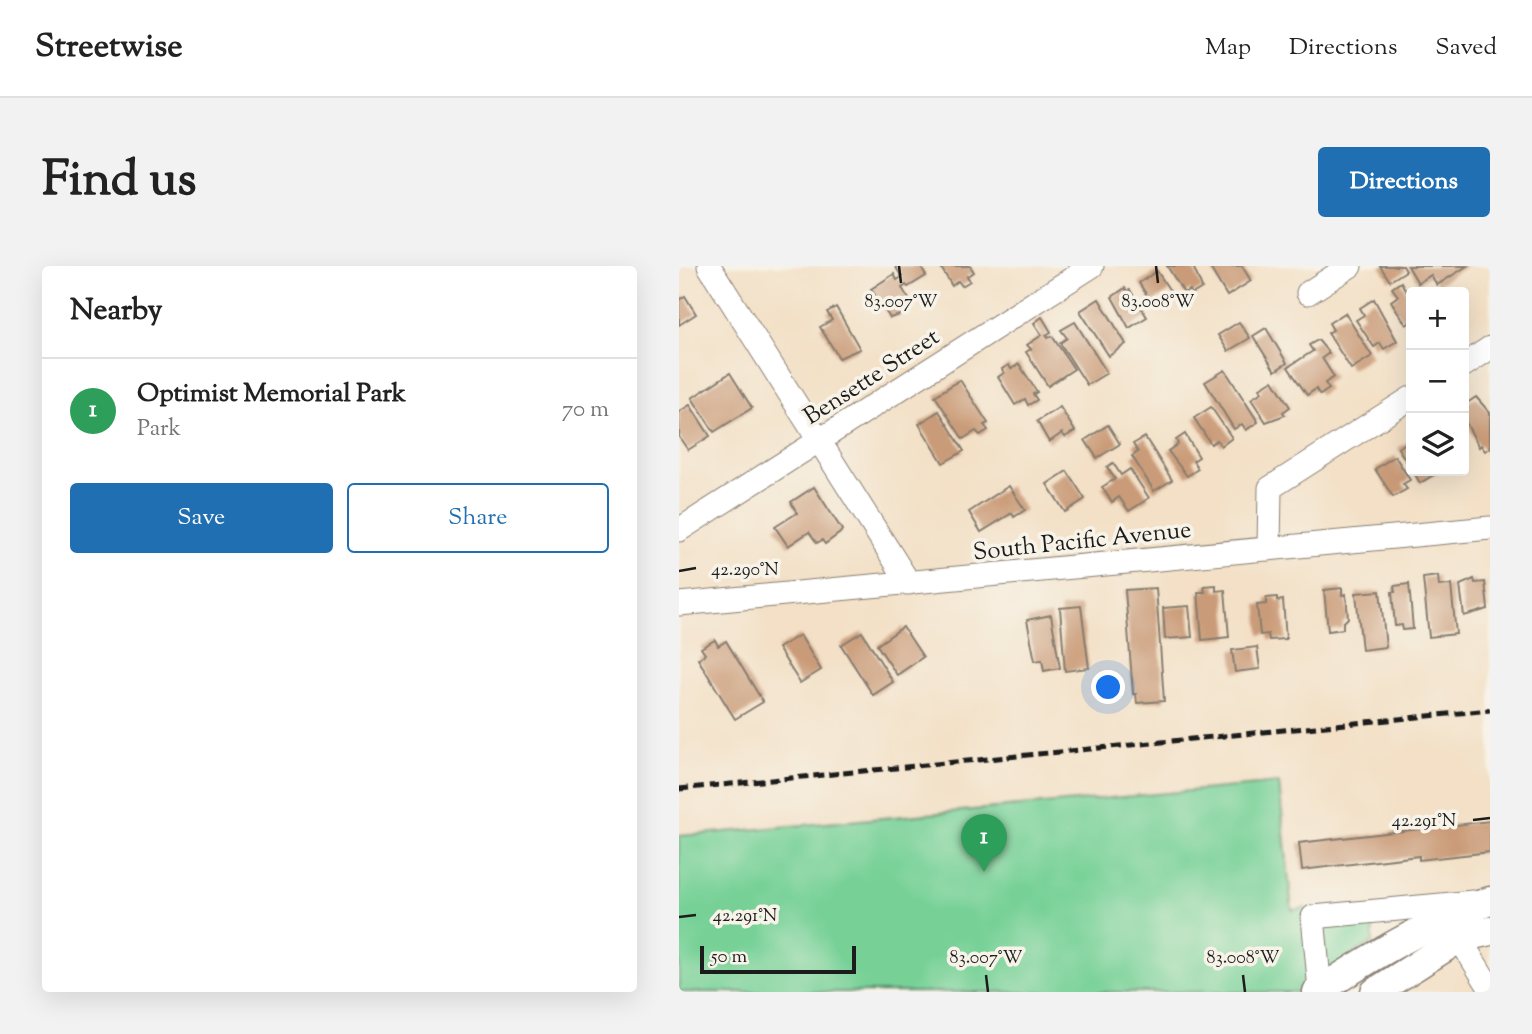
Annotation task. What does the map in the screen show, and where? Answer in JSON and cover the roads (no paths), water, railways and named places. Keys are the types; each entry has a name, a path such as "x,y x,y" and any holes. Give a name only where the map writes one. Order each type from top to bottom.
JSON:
{"main road":[{"path":"1375,992 1453,927 1490,901"},
{"path":"1318,991 1400,939 1453,927 1490,931"}],"street":[{"path":"709,266 909,583"},
{"name":"Bensette Street","path":"679,530 1092,266"},
{"path":"1308,293 1350,266"},
{"path":"1469,362 1490,348"},
{"path":"1269,549 1270,488 1406,401"},
{"name":"South Pacific Avenue","path":"679,604 1490,528"},
{"path":"1318,991 1313,917 1490,901"},
{"path":"1453,927 1490,988"}],"railway":[{"path":"679,789 1490,710"}],"place":[{"name":"Optimist Memorial Park","path":"984,872"}]}
